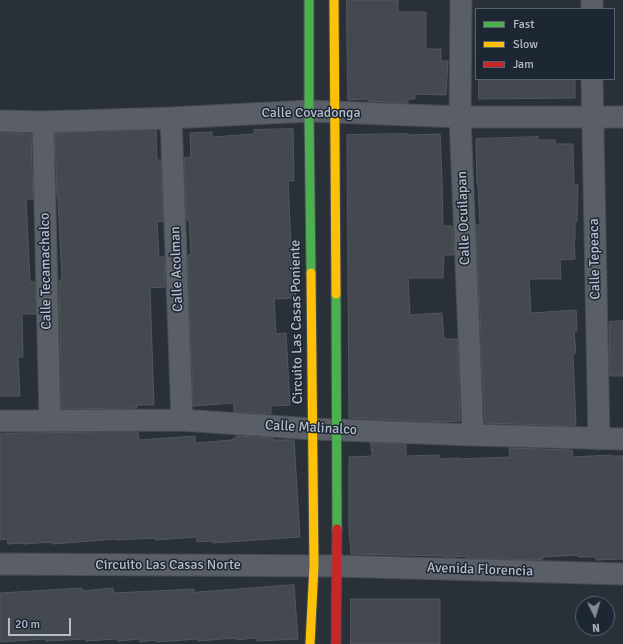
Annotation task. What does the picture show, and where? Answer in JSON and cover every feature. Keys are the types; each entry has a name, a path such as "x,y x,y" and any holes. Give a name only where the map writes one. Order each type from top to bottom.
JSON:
{"street":[{"name":"Circuito Las Casas Poniente","path":"309,0 314,566 310,644"},
{"path":"334,0 337,566 336,644"},
{"name":"Calle Ocuilapan","path":"461,0 460,117 473,435"},
{"name":"Calle Tepeaca","path":"592,80 599,439"},
{"name":"Calle Covadonga","path":"0,121 43,122 172,118 309,111 460,117 623,117"},
{"name":"Calle Acolman","path":"172,118 182,420"},
{"name":"Calle Tecamachalco","path":"43,122 50,420"},
{"name":"Calle Malinalco","path":"0,420 182,420 313,429 623,439"},
{"name":"Circuito Las Casas Norte","path":"0,564 337,566"},
{"name":"Avenida Florencia","path":"337,566 623,574"}],"building":[{"path":"347,0 398,0 398,12 426,12 426,49 441,49 441,61 448,61 446,95 415,94 415,99 408,99 408,103 368,101 368,99 348,100"},
{"path":"479,80 575,80 575,98 479,99"},
{"path":"293,129 294,181 288,181 292,270 294,270 296,298 274,299 276,334 286,333 290,405 271,406 271,414 234,412 234,403 193,406 188,255 191,255 189,220 187,220 184,158 191,157 190,133 212,132 212,137 254,134 254,130"},
{"path":"156,130 157,160 161,160 163,221 157,222 159,257 164,257 165,287 150,288 154,405 137,405 137,408 62,409 59,280 62,280 55,134"},
{"path":"0,133 31,134 33,199 26,199 30,282 35,282 36,314 22,314 23,357 18,357 20,396 0,396"},
{"path":"440,134 443,226 452,226 454,255 444,255 443,278 408,278 410,315 442,313 444,339 457,339 460,421 447,422 349,418 347,135"},
{"path":"538,137 538,140 555,140 555,144 573,144 574,185 578,185 577,222 575,222 574,240 575,259 560,260 561,279 529,279 531,313 576,310 577,331 574,332 576,353 573,354 576,425 571,426 485,423 476,225 480,224 476,139"},
{"path":"623,321 623,376 610,376 609,322"},
{"path":"138,432 139,440 195,436 195,443 232,440 236,439 236,436 273,438 273,440 294,440 300,537 213,543 213,541 197,542 197,537 155,540 155,538 116,539 52,544 52,542 8,544 7,539 0,540 0,434"},
{"path":"371,443 406,444 406,456 439,455 439,459 510,457 509,448 572,450 573,457 611,455 623,456 623,559 596,560 596,557 578,557 577,555 543,557 543,559 535,560 466,558 466,556 445,557 351,554 349,529 349,457 372,456"},
{"path":"294,585 298,639 257,641 257,638 236,640 236,638 198,641 198,639 140,642 140,639 118,641 117,639 86,641 85,639 46,641 46,639 0,642 0,593 82,588 82,591 113,588 114,593 194,589 194,592"},
{"path":"351,599 440,599 440,644 351,644"}],"traffic: fast":[{"path":"309,0 311,273"},
{"path":"336,294 337,529"}],"traffic: slow":[{"path":"334,0 336,294"},
{"path":"310,644 314,566 311,273"}],"traffic: jam":[{"path":"336,644 337,529"}]}
